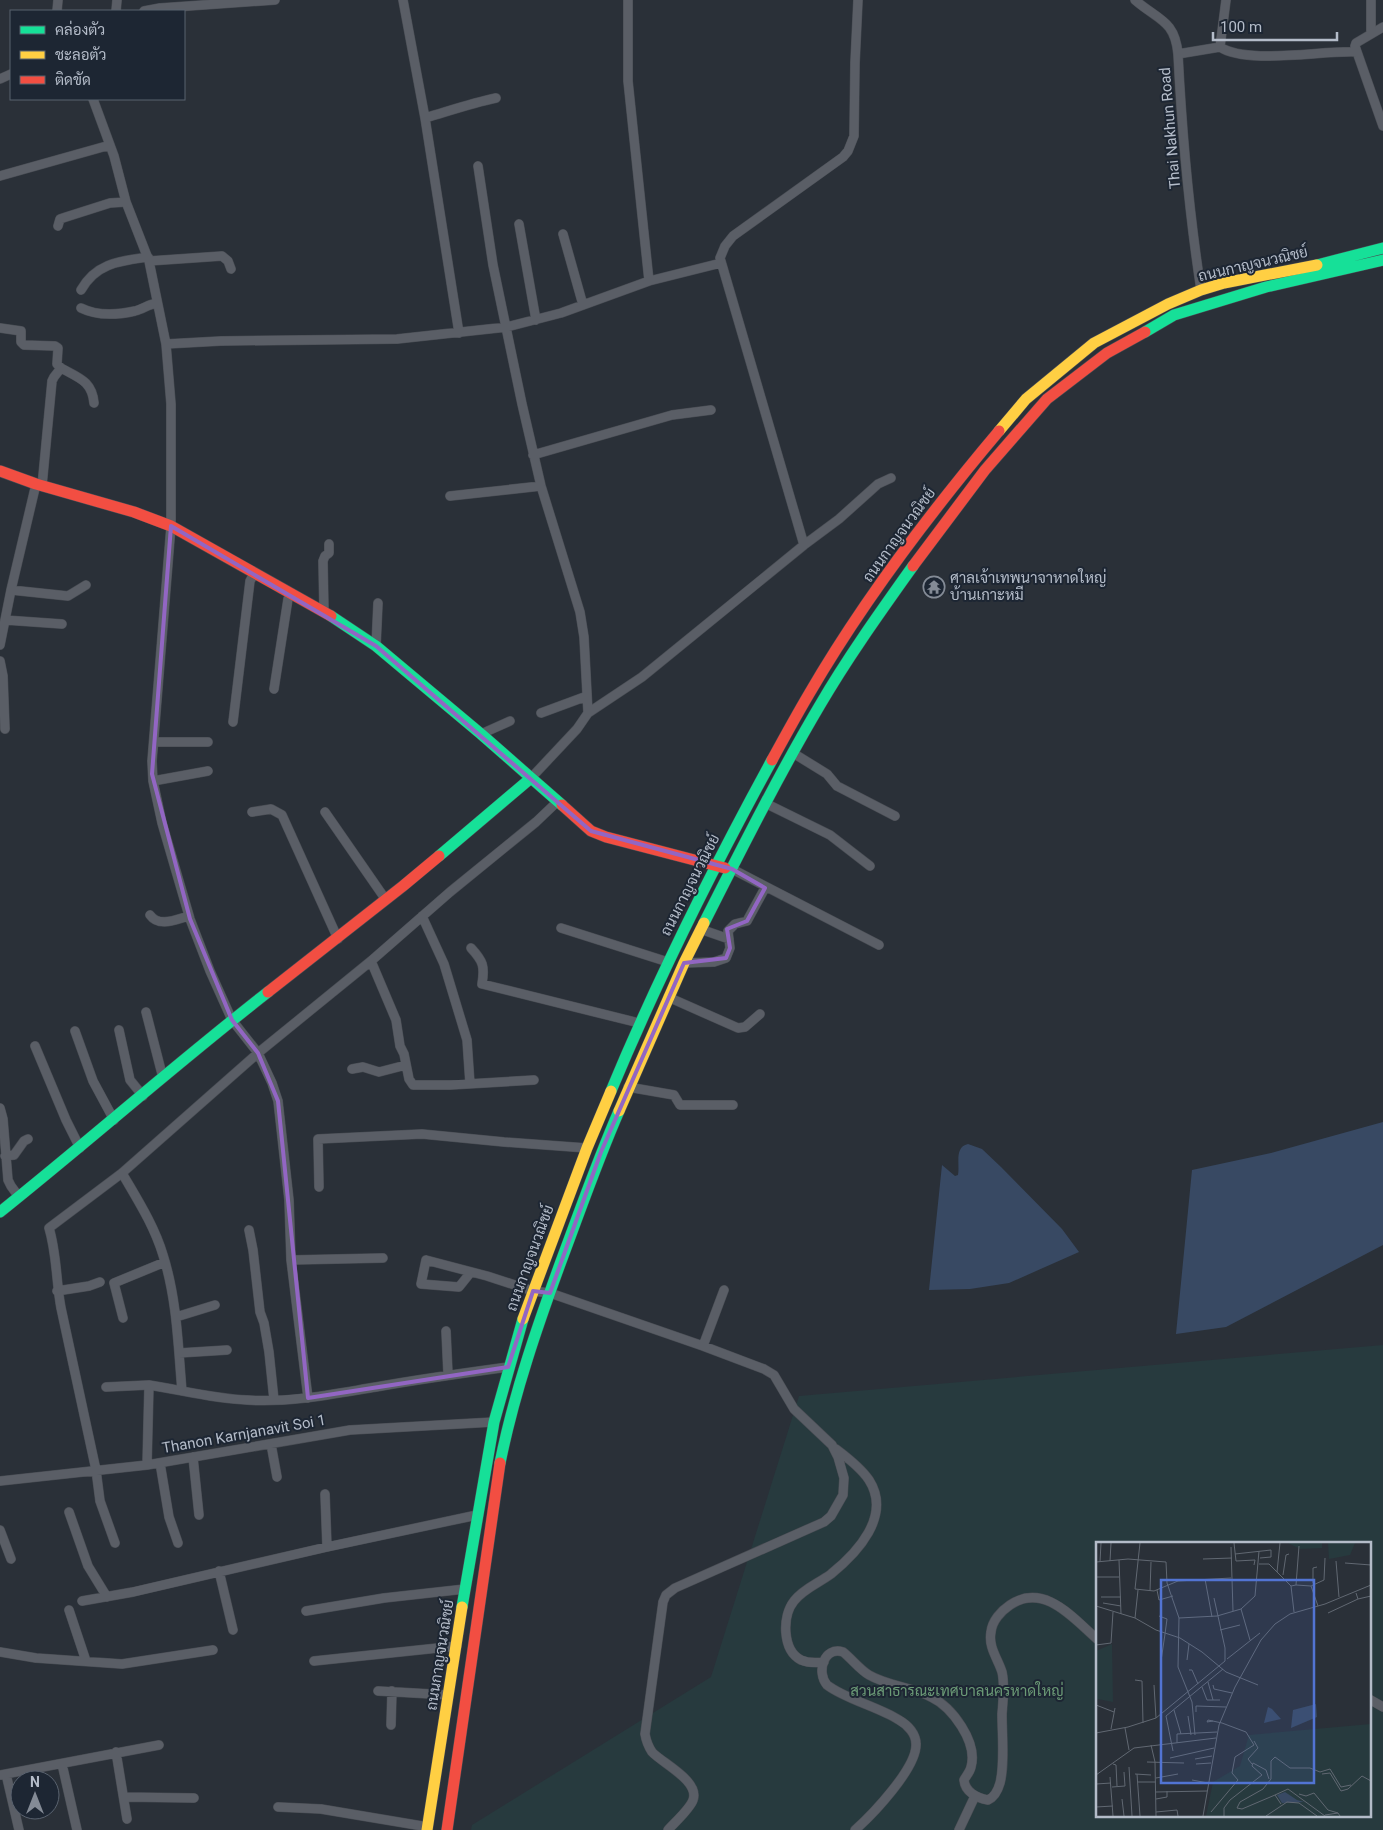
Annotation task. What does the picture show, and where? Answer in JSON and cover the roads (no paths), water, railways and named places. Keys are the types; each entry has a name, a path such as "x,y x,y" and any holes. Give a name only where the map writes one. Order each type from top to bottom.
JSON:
{"main road":[{"name":"ถนนกาญจนวณิชย์","path":"428,1828 477,1515 494,1422 508,1368 532,1291 587,1148 639,1023 745,809 809,693 856,620 908,545 967,468 1026,399 1094,343 1168,304 1201,290 1224,283 1314,266 1383,248"},
{"name":"ถนนกาญจนวณิชย์","path":"447,1830 508,1422 541,1316 600,1152 668,997 700,929 820,704 878,614 930,542 985,470 1047,400 1107,353 1174,315 1266,287 1383,260"},
{"path":"0,471 39,485 134,512 171,526 324,612 376,646 481,734 587,828 601,836 732,869"},
{"path":"0,1212 143,1096 232,1020 386,900 531,778"}],"street":[{"path":"149,10 275,0"},
{"path":"403,0 425,118 459,333"},
{"path":"628,0 628,82 649,281"},
{"path":"804,545 721,263 722,252 733,236 843,157 848,151 854,136 858,0"},
{"path":"1135,0 1173,32 1178,54"},
{"path":"1226,0 1220,47 1235,53 1255,55 1357,52"},
{"path":"1371,0 1371,34"},
{"path":"1383,27 1356,43 1355,46 1383,126"},
{"name":"Thai Nakhun Road","path":"1201,290 1188,189 1178,54 1220,47"},
{"path":"425,118 455,110 467,104 496,98"},
{"path":"93,100 110,146 126,202 148,259 166,344 171,404 171,526 152,767 153,781 162,823 189,916 210,971 232,1020 258,1053 275,1092 280,1115 289,1200 292,1260 308,1398"},
{"path":"0,176 110,146"},
{"path":"478,166 493,265 533,455 580,612 584,637 588,713"},
{"path":"58,226 60,219 110,203 126,202"},
{"path":"519,224 536,320"},
{"path":"563,234 583,306"},
{"path":"81,290 90,276 101,269 119,262 222,256 228,261 231,269"},
{"path":"166,344 231,341 397,339 507,327 583,306 649,281 721,263"},
{"path":"81,308 89,312 103,314 136,311 149,304 158,303"},
{"path":"0,328 21,331 21,342 26,345 57,347 57,364 88,384 93,393 94,404"},
{"path":"0,645 11,590 39,485 52,381 61,368"},
{"path":"533,455 672,415 711,410"},
{"path":"531,778 577,729 588,713 642,677 804,545 839,519 878,484 891,478"},
{"path":"450,496 541,486"},
{"path":"324,612 323,561 325,556 329,554 329,544"},
{"path":"233,722 250,581 254,574"},
{"path":"11,590 68,596 86,585"},
{"path":"274,689 288,599 291,594"},
{"path":"376,646 378,603"},
{"path":"5,620 62,624"},
{"path":"0,661 4,676 5,729"},
{"path":"541,712 587,696"},
{"path":"481,734 510,721"},
{"path":"154,742 208,742"},
{"path":"793,753 827,774 837,786 895,816"},
{"path":"153,781 208,771"},
{"path":"115,1543 100,1501 96,1470 57,1291 50,1228 122,1173 258,1053 371,962 422,916 536,822 557,802"},
{"path":"766,803 830,835 870,866"},
{"path":"252,812 270,809 282,815 338,939"},
{"path":"325,812 386,900"},
{"path":"732,869 765,888 878,945"},
{"path":"684,963 723,960 729,952 727,933 729,928 734,924 747,921 765,888"},
{"path":"150,915 154,920 161,922 189,916"},
{"path":"422,916 444,964 467,1040 470,1084"},
{"path":"561,928 668,962"},
{"path":"700,929 729,939"},
{"path":"471,948 480,958 484,971 482,984 639,1023"},
{"path":"371,962 396,1020 409,1080 414,1085 534,1080"},
{"path":"668,997 741,1028 745,1027 760,1014"},
{"path":"146,1012 163,1078"},
{"path":"119,1030 130,1080 143,1096"},
{"path":"74,1031 93,1081 114,1120"},
{"path":"35,1046 66,1120 80,1148"},
{"path":"352,1069 363,1067 379,1072 406,1065"},
{"path":"628,1087 674,1095 680,1104 733,1105"},
{"path":"0,1108 3,1119 9,1184 19,1197"},
{"path":"319,1187 318,1139 422,1134 587,1148"},
{"path":"5,1156 15,1154 24,1141 28,1140"},
{"path":"122,1173 152,1226 165,1262 176,1317 182,1391"},
{"path":"249,1230 274,1400"},
{"path":"292,1260 383,1258"},
{"path":"471,1272 459,1287 421,1284 426,1260 487,1276 532,1291 550,1293 764,1369 774,1375 794,1409 859,1468 869,1480 875,1492 876,1517 859,1547 830,1575 796,1598 789,1610 786,1623 786,1636 793,1652 802,1660 812,1663 824,1662"},
{"path":"123,1318 114,1283 165,1262"},
{"path":"57,1291 89,1286 100,1282"},
{"path":"703,1346 724,1290"},
{"path":"176,1317 215,1305"},
{"path":"446,1331 448,1374"},
{"path":"179,1352 227,1350"},
{"path":"106,1387 149,1385 236,1400 274,1400 308,1398 448,1374 508,1368"},
{"path":"147,1465 149,1385"},
{"name":"Thanon Karnjanavit Soi 1","path":"0,1481 147,1465 350,1430 494,1422"},
{"path":"271,1444 277,1477"},
{"path":"668,1830 693,1801 693,1791 686,1779 653,1753 645,1734 662,1602 666,1595 675,1588 824,1522 831,1516 843,1495 844,1484 841,1465 832,1445"},
{"path":"193,1457 199,1515"},
{"path":"160,1462 169,1518 178,1543"},
{"path":"325,1494 327,1547"},
{"path":"69,1512 88,1566 107,1597"},
{"path":"82,1601 477,1515"},
{"path":"0,1530 11,1559"},
{"path":"219,1571 233,1630"},
{"path":"306,1611 384,1598 465,1589"},
{"path":"855,1830 880,1805 903,1774 913,1758 916,1744 912,1731 898,1719 829,1687 824,1681 822,1674 824,1662 831,1652 838,1650 843,1652 871,1676 915,1690 938,1701 957,1720 967,1736 972,1761 964,1783 975,1796 988,1800 992,1798 998,1789 1002,1775 1003,1679 990,1639 996,1618 1014,1602 1029,1598 1041,1598 1056,1603 1096,1638"},
{"path":"69,1610 86,1661"},
{"path":"314,1660 457,1646"},
{"path":"0,1652 36,1658 132,1664 213,1650"},
{"path":"378,1690 449,1695"},
{"path":"391,1725 392,1691"},
{"path":"1370,1700 1382,1709"},
{"path":"19,1830 3,1775 159,1745"},
{"path":"116,1752 127,1819"},
{"path":"62,1764 77,1830"},
{"path":"959,1830 975,1796"},
{"path":"124,1797 194,1798"},
{"path":"278,1806 321,1809 428,1828"}],"water":[{"path":"1383,1122 1383,1245 1226,1327 1176,1334 1192,1170 1271,1153"},
{"path":"968,1144 982,1149 1001,1167 1062,1229 1079,1252 1009,1283 970,1289 929,1290 942,1165 955,1176 958,1175 959,1152"}],"place":[{"name":"ศาลเจ้าเทพนาจาหาดใหญ่ บ้านเกาะหมี","path":"934,587"}],"park label":[{"name":"สวนสาธารณะเทศบาลนครหาดใหญ่","path":"957,1691"}]}
